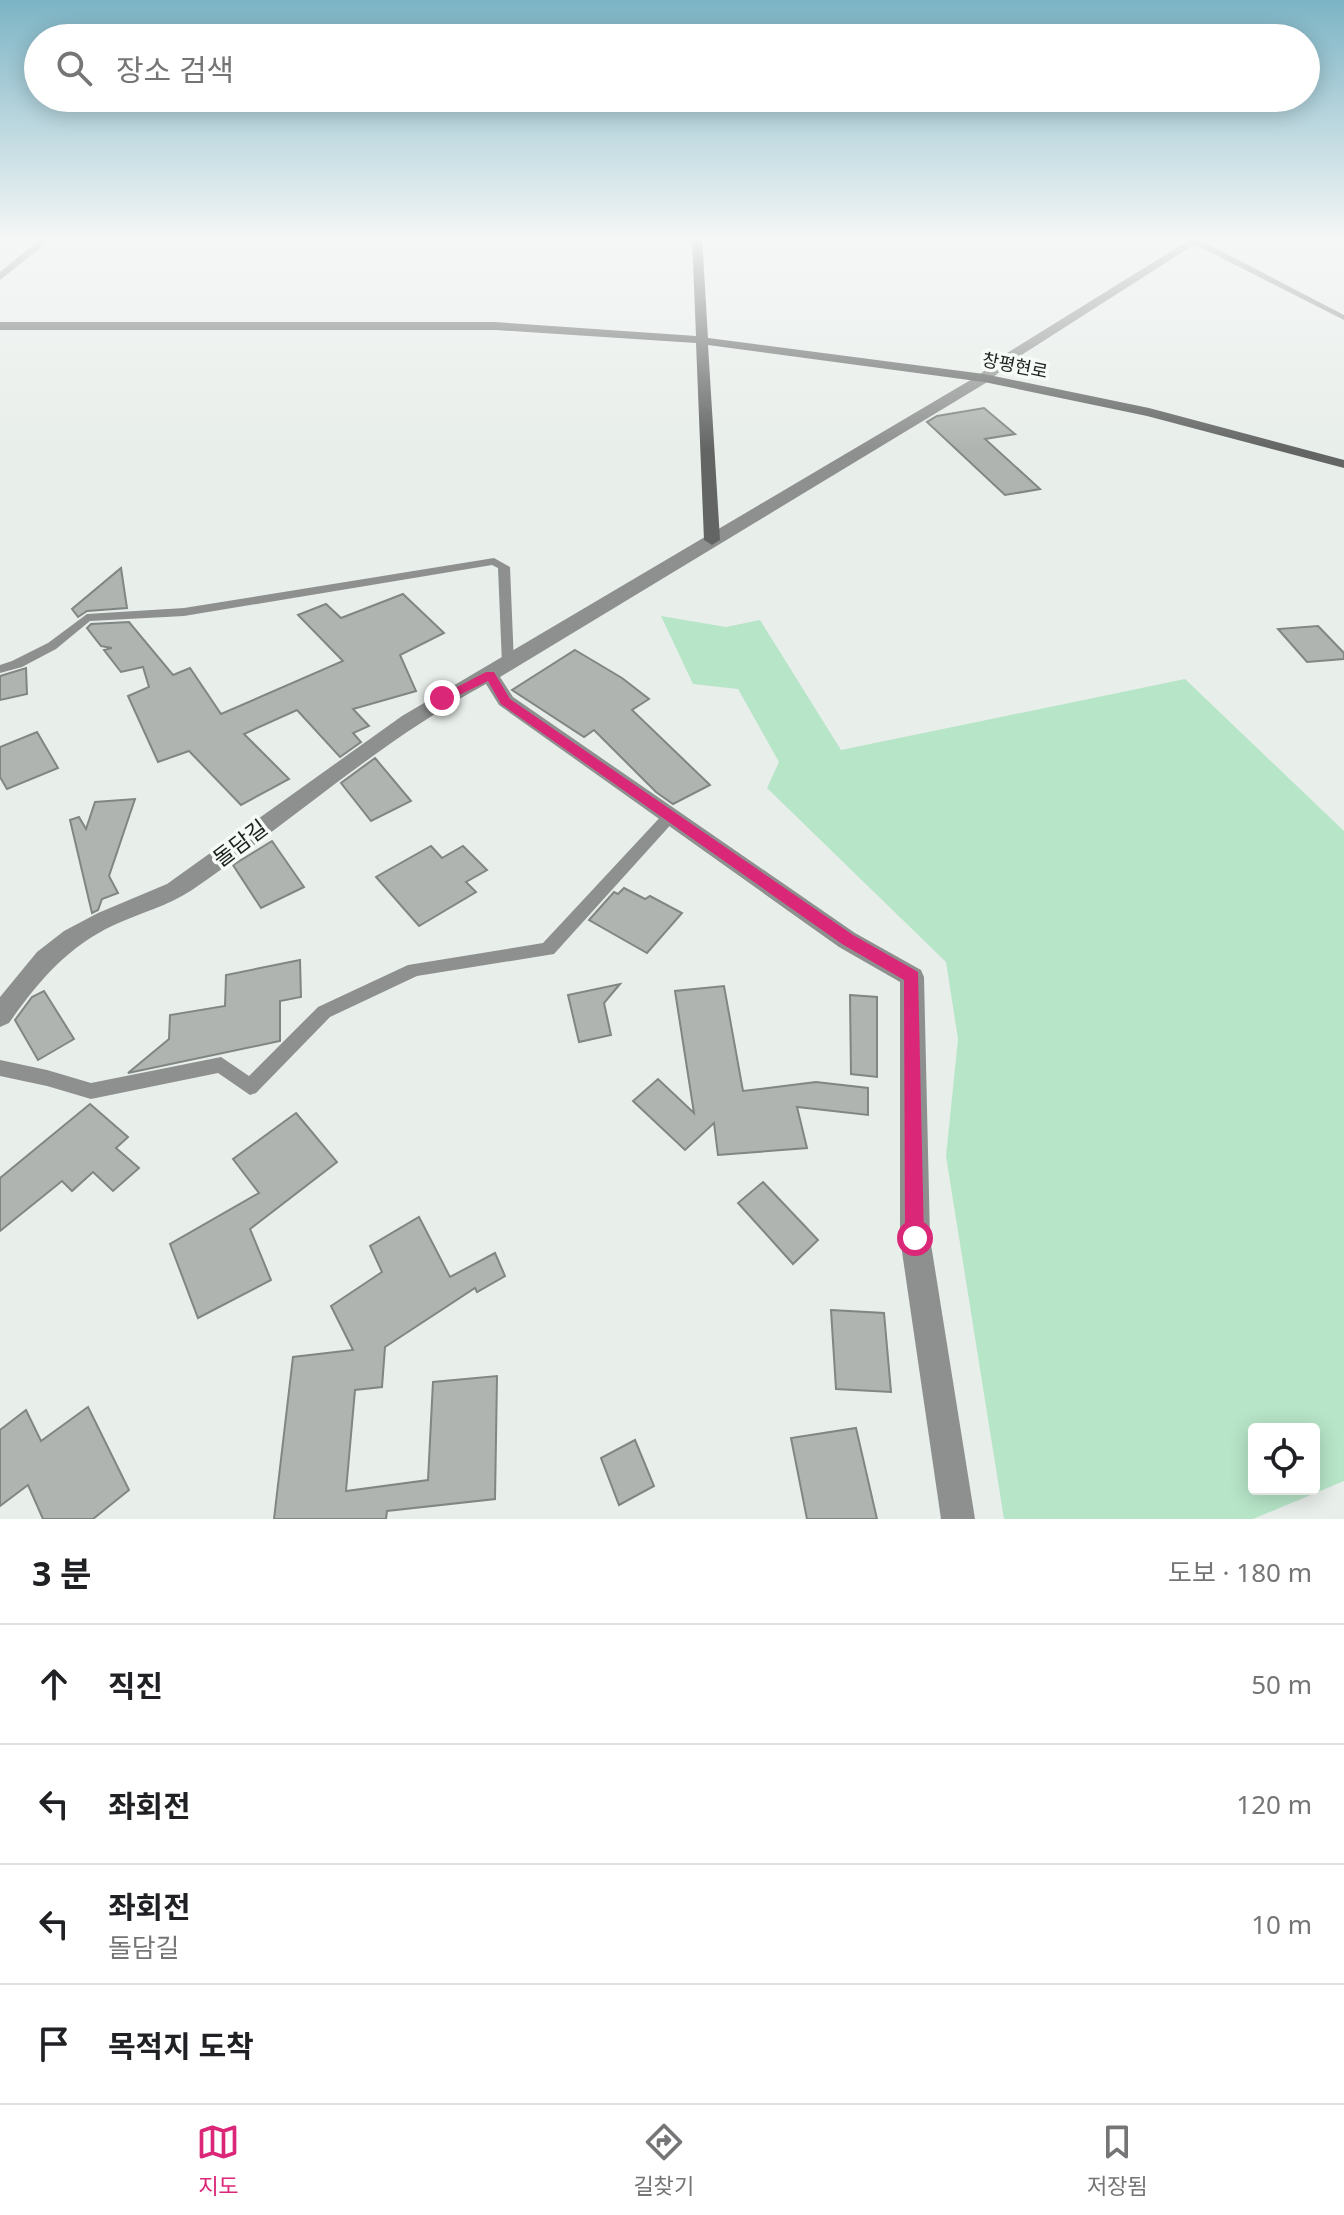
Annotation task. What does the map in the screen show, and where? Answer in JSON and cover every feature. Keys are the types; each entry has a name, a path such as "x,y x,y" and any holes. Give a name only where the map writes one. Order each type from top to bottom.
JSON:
{"main road":[{"path":"700,308 712,540"},
{"name":"창평현로","path":"0,326 495,326 701,340 984,378 1149,412 1344,464"}],"street":[{"name":"돌담길","path":"0,1016 36,966 57,946 101,921 180,887 351,759 442,698 499,669 984,378 1008,358 1088,308"},
{"path":"499,669 506,701 847,940 912,977 915,1238 958,1519"}],"lane":[{"path":"1325,308 1344,318"},
{"path":"0,669 52,646 87,618 184,612 494,561 504,567 499,669"},
{"path":"0,1068 91,1091 221,1065 250,1087 324,1012 414,970 548,949 670,816"}],"green space":[{"path":"661,616 726,627 760,620 841,750 1185,679 1344,831 1344,1481 1320,1491 1320,1423 1248,1423 1248,1495 1310,1495 1253,1519 1004,1519 946,1156 958,1039 946,962 767,788 779,762 738,689 693,684"}],"building":[{"path":"984,408 1015,434 985,439 1040,489 1005,495 927,422 937,416"},
{"path":"121,568 127,608 87,611 78,617 72,609"},
{"path":"403,594 444,633 400,655 416,691 353,709 369,726 353,733 361,742 340,757 297,710 244,734 289,779 241,805 189,751 158,762 128,696 149,687 143,667 121,672 104,650 112,648 101,646 87,628 91,624 129,622 173,675 190,668 221,714 343,661 298,615 326,604 341,618"},
{"path":"1318,626 1344,653 1344,659 1307,662 1278,629"},
{"path":"575,650 622,678 649,699 632,710 710,785 673,804 656,792 594,730 584,737 512,690"},
{"path":"26,668 27,694 0,700 0,676"},
{"path":"37,732 58,768 7,789 0,777 0,747"},
{"path":"375,758 411,801 371,821 341,783"},
{"path":"135,799 109,876 118,893 102,899 98,910 92,913 70,820 79,817 86,829 95,802"},
{"path":"272,841 304,887 261,908 233,865"},
{"path":"431,846 442,858 463,846 487,870 466,882 476,892 419,926 376,877"},
{"path":"624,888 645,899 650,896 682,913 647,953 589,920 614,892 618,894"},
{"path":"300,960 301,997 280,1001 280,1041 128,1073 169,1039 170,1015 225,1006 226,975"},
{"path":"620,984 604,1003 611,1035 579,1042 568,995"},
{"path":"724,986 743,1091 816,1082 868,1088 868,1115 797,1107 807,1148 718,1155 714,1123 685,1150 633,1101 658,1079 694,1113 675,991"},
{"path":"44,991 74,1039 38,1060 15,1020 32,997"},
{"path":"850,995 877,997 877,1077 851,1074"},
{"path":"90,1104 128,1137 116,1148 139,1168 113,1191 93,1172 72,1191 62,1181 0,1231 0,1178"},
{"path":"296,1113 337,1162 250,1229 271,1280 198,1318 170,1244 259,1193 233,1159"},
{"path":"763,1182 818,1240 793,1264 738,1203"},
{"path":"419,1217 450,1277 495,1253 505,1276 477,1292 475,1288 385,1347 382,1387 355,1390 346,1491 428,1480 433,1382 497,1376 495,1499 387,1511 386,1519 274,1519 293,1357 353,1350 331,1306 382,1272 370,1246"},
{"path":"831,1310 884,1313 891,1392 836,1389"},
{"path":"88,1407 129,1490 93,1519 43,1519 28,1485 0,1506 0,1430 26,1410 41,1441"},
{"path":"856,1428 877,1519 807,1519 791,1438"},
{"path":"635,1440 654,1486 619,1505 601,1458"}],"route":[{"path":"442,698 490,675 506,701 847,940 912,977 915,1238"}]}
